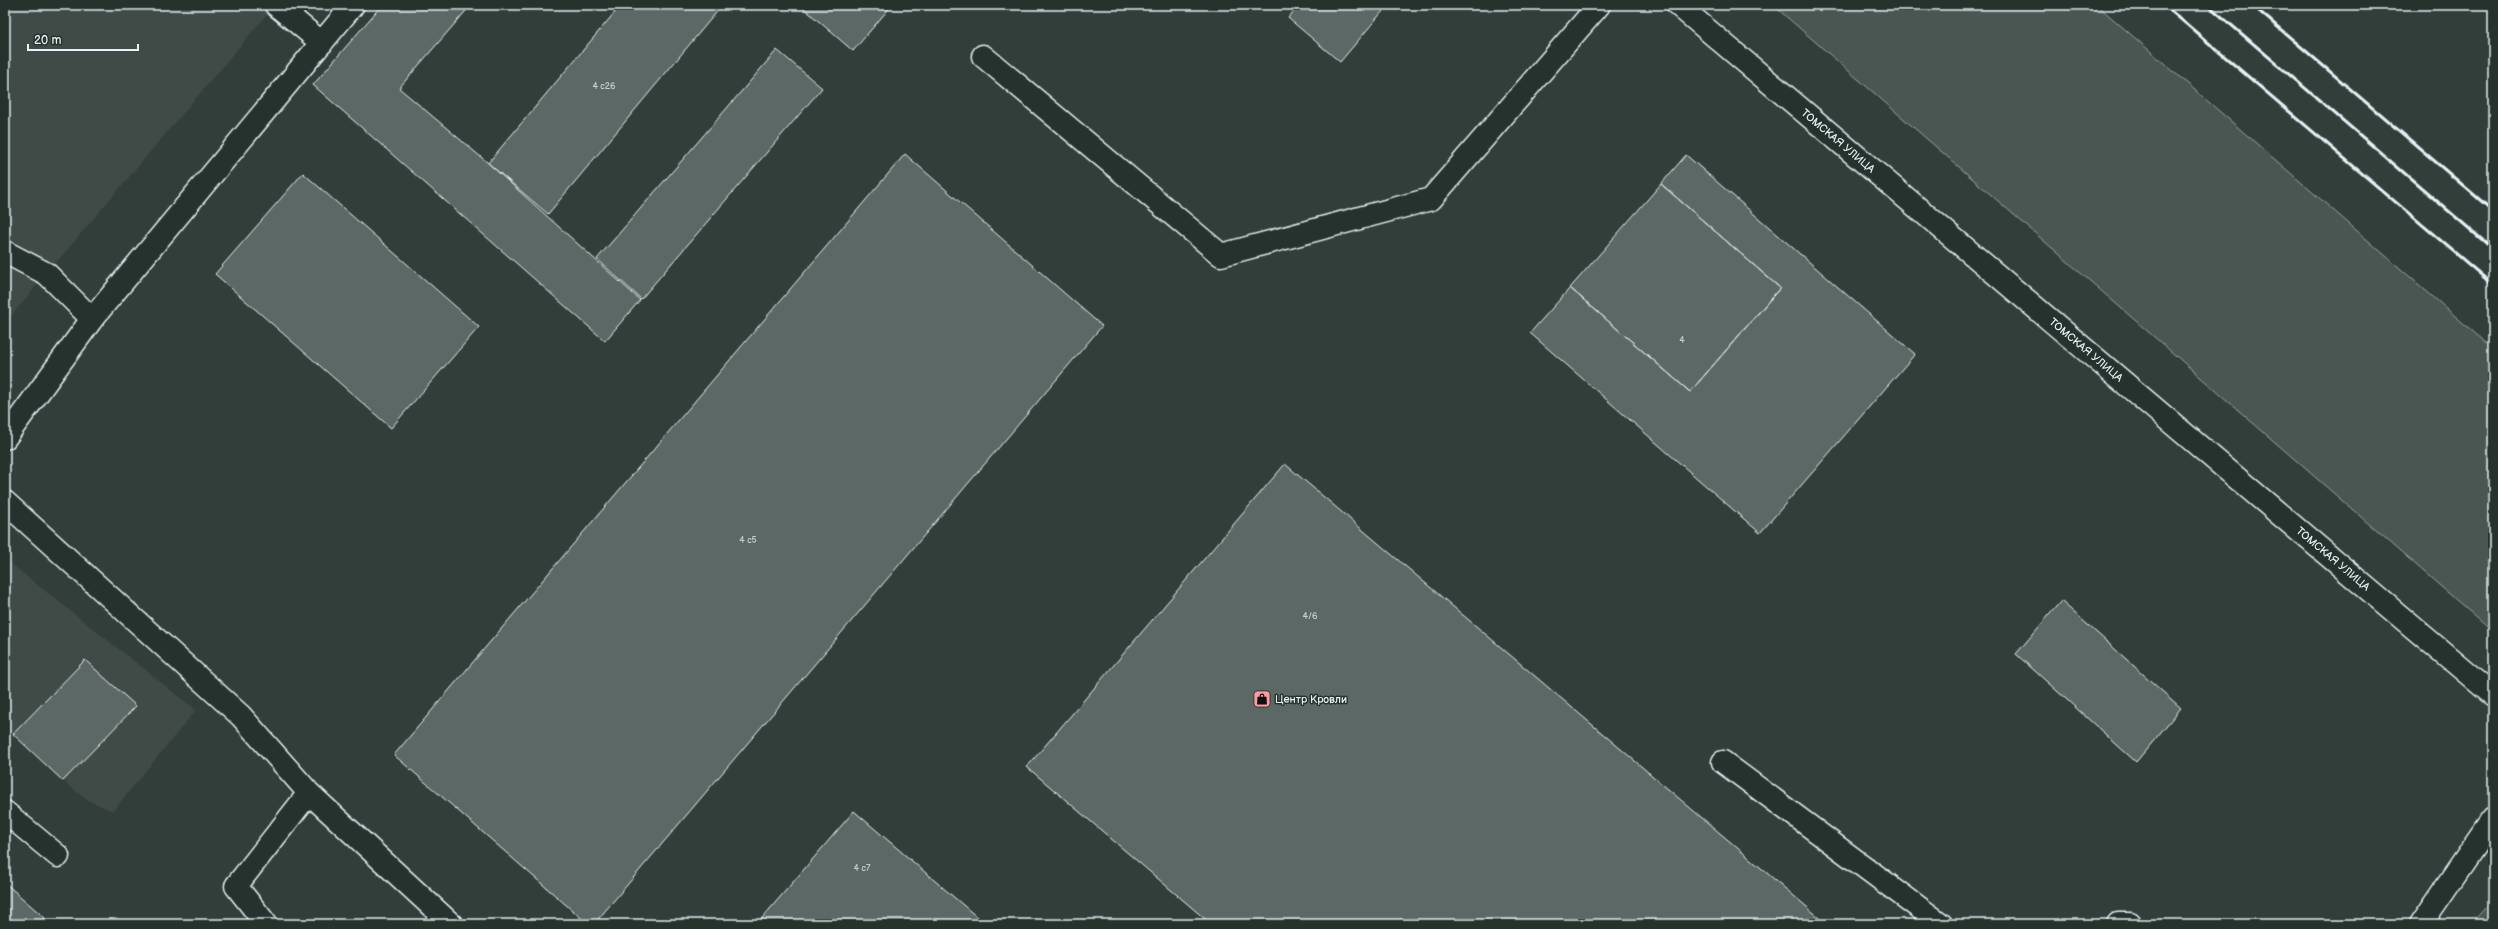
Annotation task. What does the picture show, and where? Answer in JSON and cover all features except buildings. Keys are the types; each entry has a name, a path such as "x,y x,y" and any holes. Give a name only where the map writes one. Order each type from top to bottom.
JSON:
{"street":[{"path":"276,5 322,43"},
{"path":"5,438 92,318 353,5"},
{"path":"983,56 1221,255 1431,199 1598,5"},
{"name":"ТОМСКАЯ УЛИЦА","path":"1678,5 2493,695"},
{"path":"5,252 47,274 92,318"},
{"path":"5,502 241,716 309,793 451,924"},
{"path":"1723,762 1941,924"},
{"path":"266,924 236,886 309,793"},
{"path":"5,812 58,856"},
{"path":"2421,924 2493,819"},
{"path":"2118,924 2130,924"}],"shaded area":[{"path":"5,5 275,5 5,323"},
{"path":"1773,5 2097,5 2493,349 2493,632"},
{"path":"5,559 196,710 113,811 87,800 63,781 13,734 5,736"},
{"path":"2493,900 2493,924 2472,924"}],"railway":[{"path":"2164,5 2493,285"},
{"path":"2208,5 2493,249"},
{"path":"2252,5 2493,211"}],"place":[{"name":"Центр Кровли","path":"1262,699"}]}
